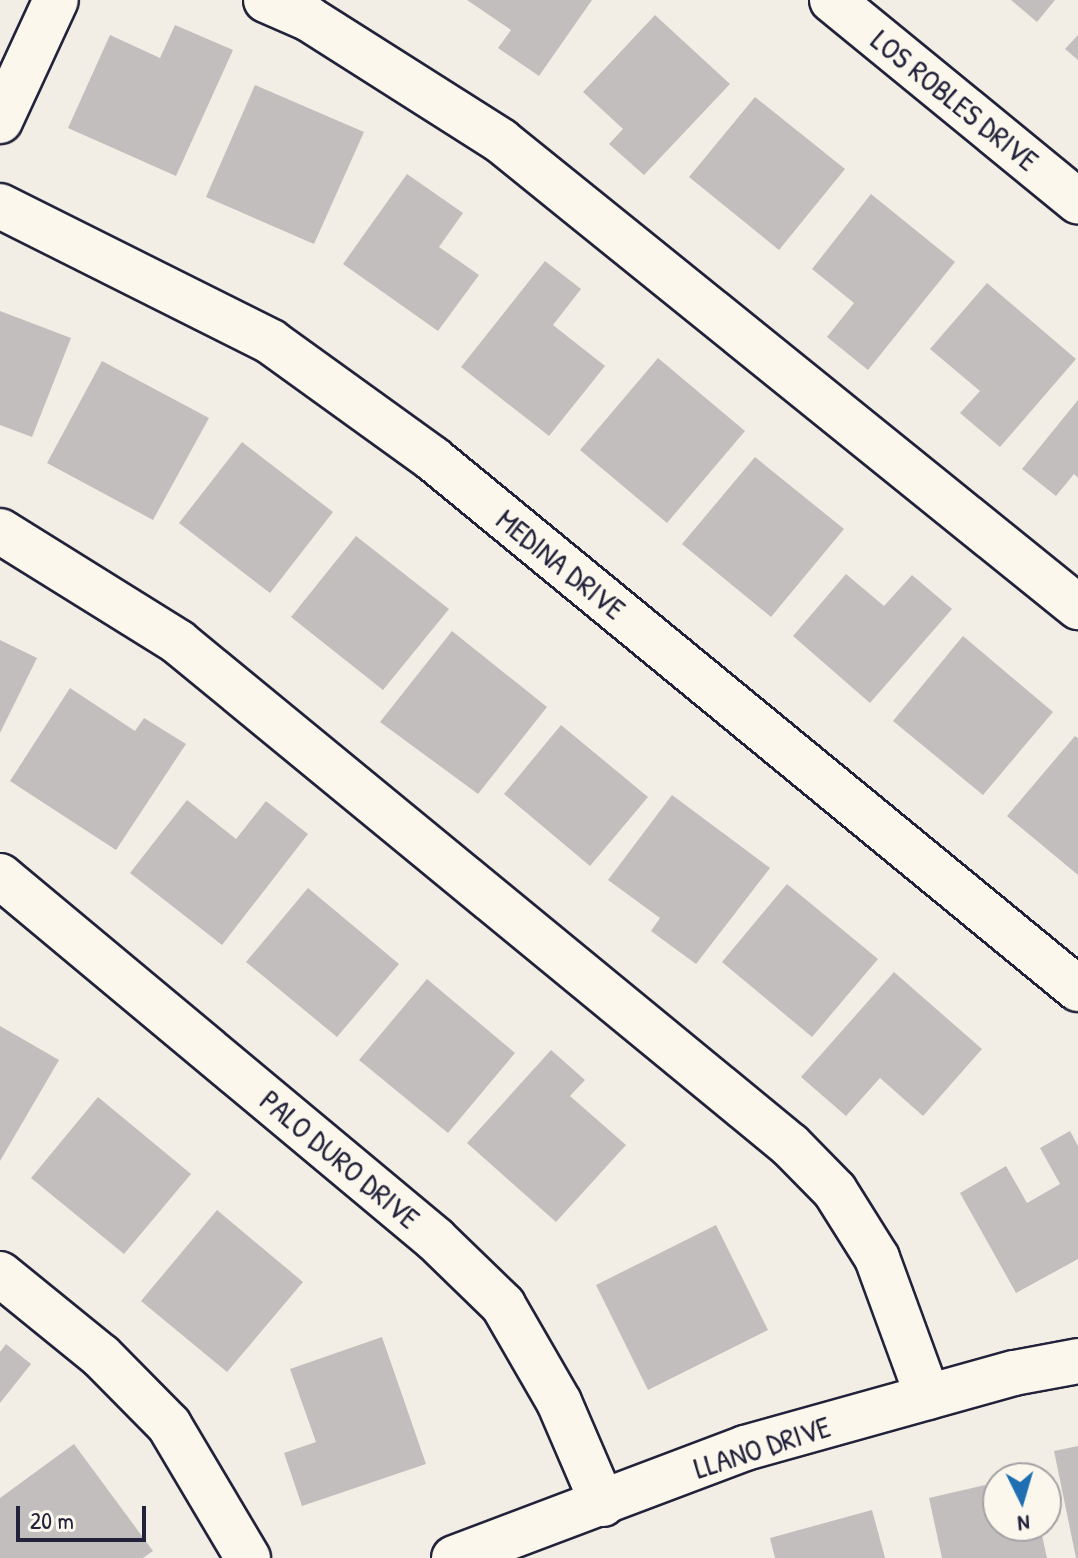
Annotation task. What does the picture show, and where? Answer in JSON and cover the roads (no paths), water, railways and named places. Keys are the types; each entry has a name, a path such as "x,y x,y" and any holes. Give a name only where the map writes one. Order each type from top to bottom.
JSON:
{"street":[{"path":"0,121 56,0"},
{"path":"266,0 309,19 501,141 1078,607"},
{"name":"LOS ROBLES DRIVE","path":"832,0 1078,201"},
{"name":"MEDINA DRIVE","path":"0,206 271,342 433,459 1078,989"},
{"path":"0,531 178,642 790,1145 835,1191 877,1258 928,1397"},
{"name":"PALO DURO DRIVE","path":"0,876 435,1239 503,1305 559,1402 603,1504"},
{"path":"0,1274 101,1356 169,1425 248,1558"},
{"name":"LLANO DRIVE","path":"454,1558 745,1448 928,1397 1078,1361"}]}
